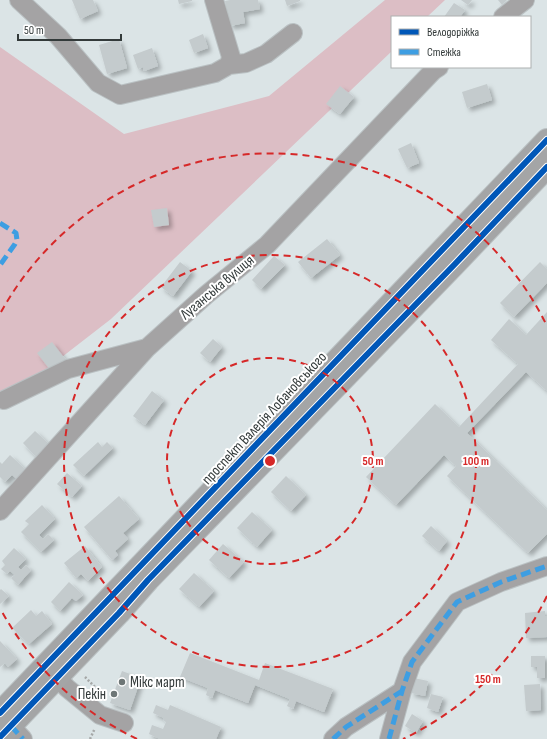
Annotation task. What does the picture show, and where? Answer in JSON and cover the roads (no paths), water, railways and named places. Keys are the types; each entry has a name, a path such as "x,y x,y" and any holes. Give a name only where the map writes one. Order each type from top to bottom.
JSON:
{"main road":[{"name":"проспект Валерія Лобановського","path":"9,729 547,140"},
{"name":"проспект Валерія Лобановського","path":"9,729 119,613 148,580 547,167"}],"street":[{"path":"19,0 58,36 98,83 120,95 215,73 229,65 246,63 266,54 293,33"},
{"path":"214,0 231,57 229,65"},
{"path":"504,16 525,0"},
{"name":"Луганська вулиця","path":"0,511 147,348 206,295 267,245 438,68"},
{"path":"4,400 68,369 147,348"},
{"path":"390,739 402,691 412,662 457,602 501,582 547,566"},
{"path":"57,677 67,688 100,715 124,723"},
{"path":"333,739 346,727 402,691"}],"place":[{"name":"Мікс март","path":"122,682"},
{"name":"Пекін","path":"114,694"}]}
